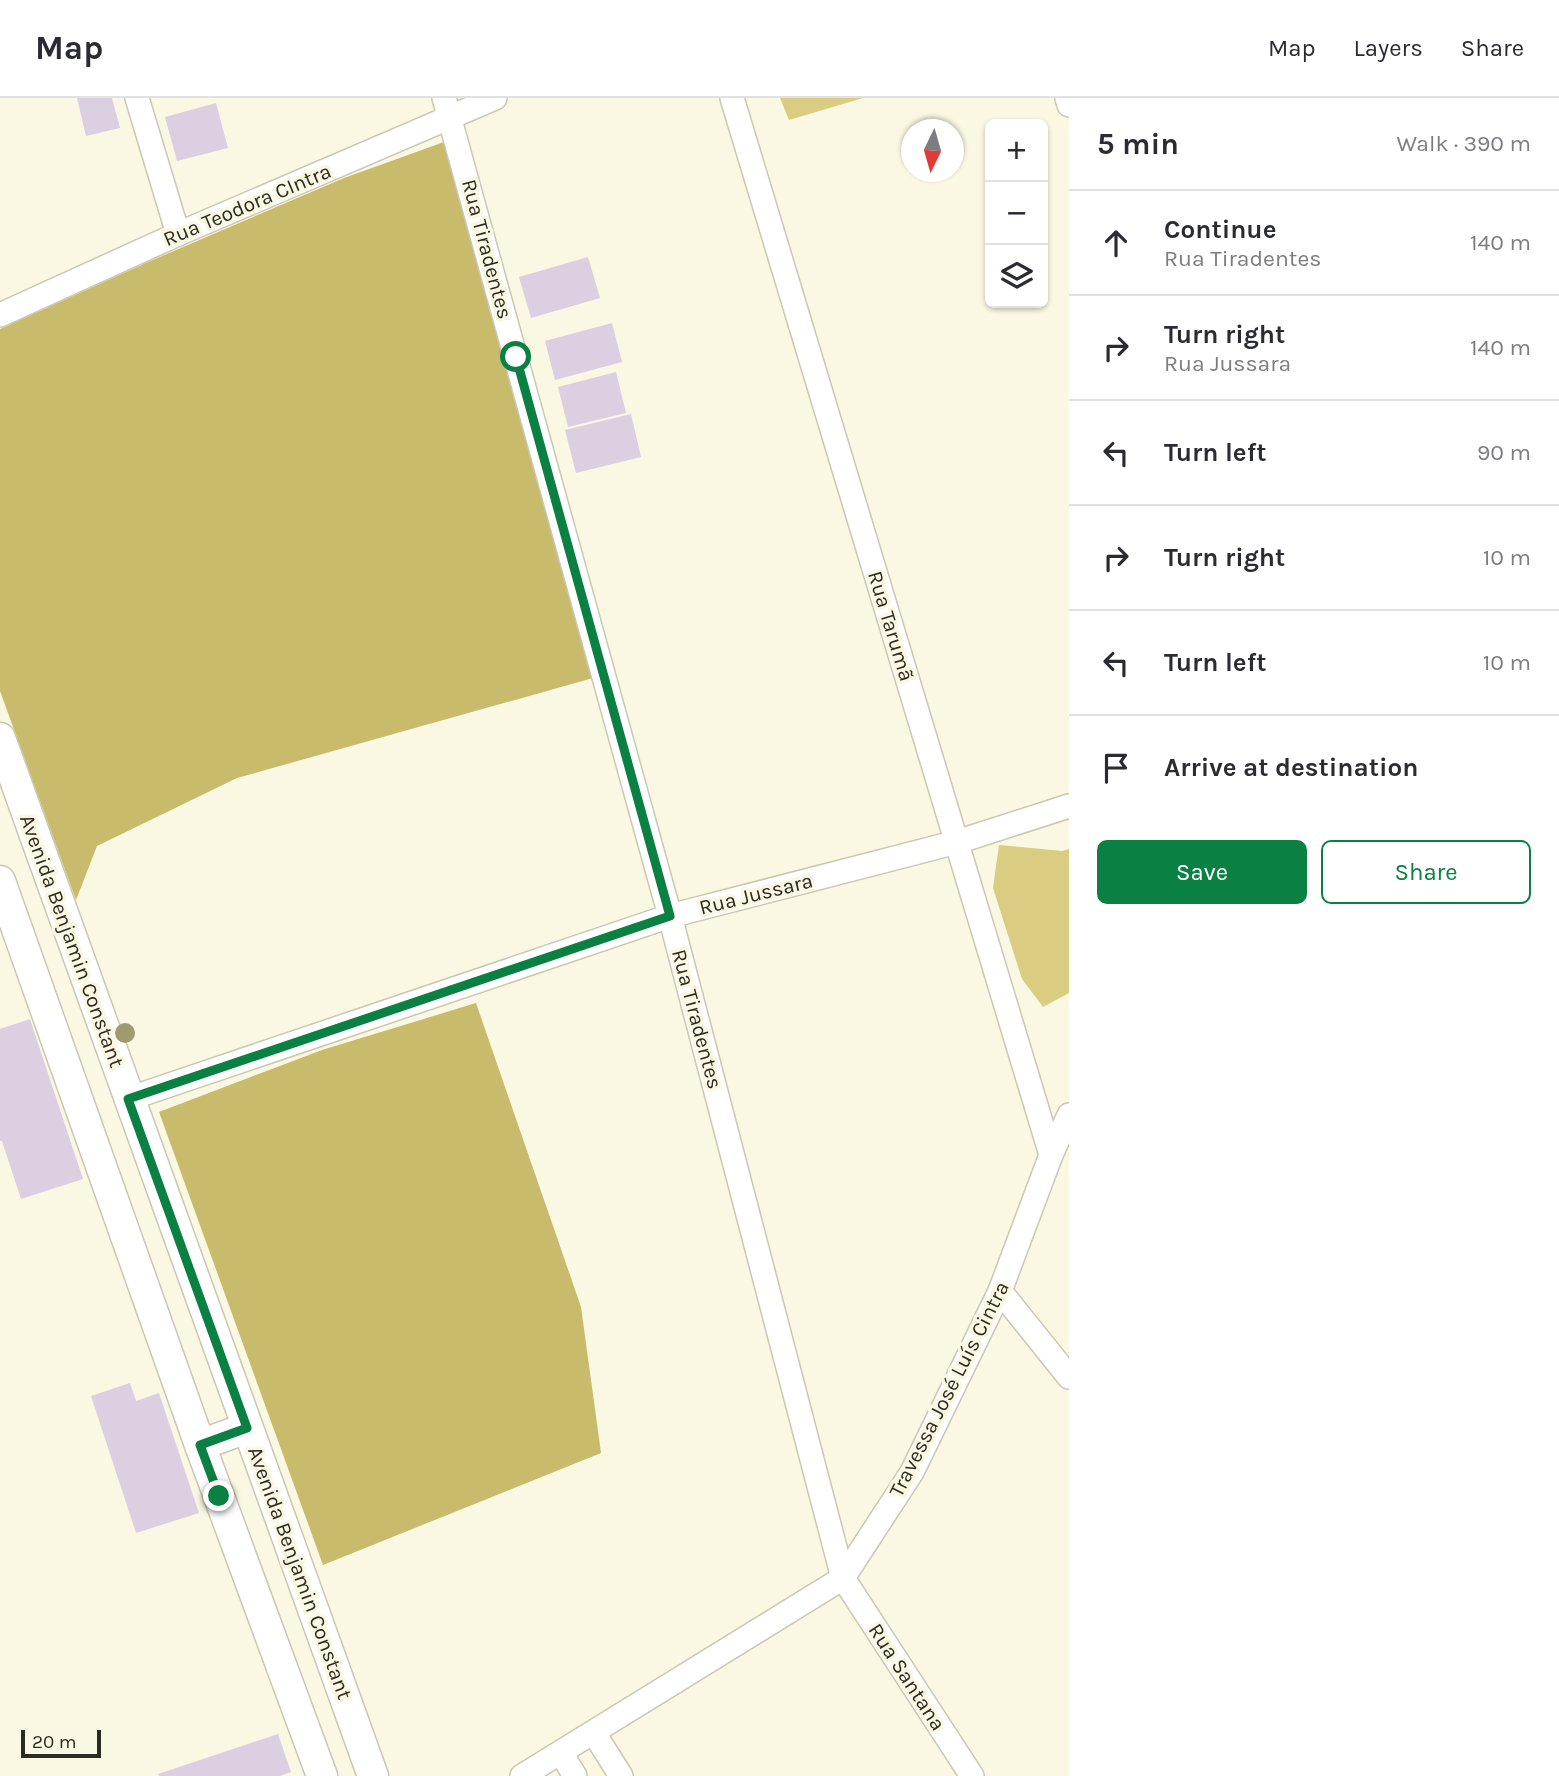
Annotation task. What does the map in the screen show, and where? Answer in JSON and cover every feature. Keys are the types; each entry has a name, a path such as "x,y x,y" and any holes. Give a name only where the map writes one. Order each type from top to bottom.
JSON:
{"street":[{"path":"137,98 178,234"},
{"name":"Rua Teodora CIntra","path":"0,315 447,108 495,98"},
{"name":"Rua Tarumã","path":"732,98 1051,1155"},
{"path":"1067,98 1069,105"},
{"name":"Rua Tiradentes","path":"447,108 670,916 843,1578"},
{"name":"Avenida Benjamin Constant","path":"0,738 373,1776"},
{"name":"Rua Jussara","path":"128,1099 670,916 957,842 1069,806"},
{"path":"0,881 200,1445 322,1776"},
{"name":"Travessa José Luís Cintra","path":"522,1776 843,1578 912,1472 1000,1291 1051,1155 1069,1115"},
{"path":"1000,1291 1069,1377"},
{"path":"200,1445 247,1428"},
{"name":"Rua Santana","path":"843,1578 972,1776"},
{"path":"594,1733 621,1776"},
{"path":"561,1753 575,1776"}],"shaded area":[{"path":"780,98 863,98 789,120"},
{"path":"444,142 593,678 237,778 97,846 76,900 0,691 0,329 344,178"},
{"path":"999,845 1062,851 1069,849 1069,993 1043,1007 1022,979 993,888"},
{"path":"476,1003 581,1307 601,1453 323,1565 159,1112 322,1050"}],"building":[{"path":"77,98 112,98 120,128 86,136"},
{"path":"216,103 228,148 177,161 165,117"},
{"path":"588,257 600,298 531,318 519,277"},
{"path":"612,323 622,362 555,380 545,341"},
{"path":"616,372 626,413 568,427 558,387"},
{"path":"631,414 641,457 576,473 565,430"},
{"path":"30,1019 83,1179 21,1199 0,1141 0,1029"},
{"path":"130,1383 136,1401 159,1393 199,1513 136,1533 91,1396"},
{"path":"278,1734 291,1772 280,1776 158,1774"}],"route":[{"path":"219,1496 200,1445 247,1428 128,1099 670,916 516,357"}]}
